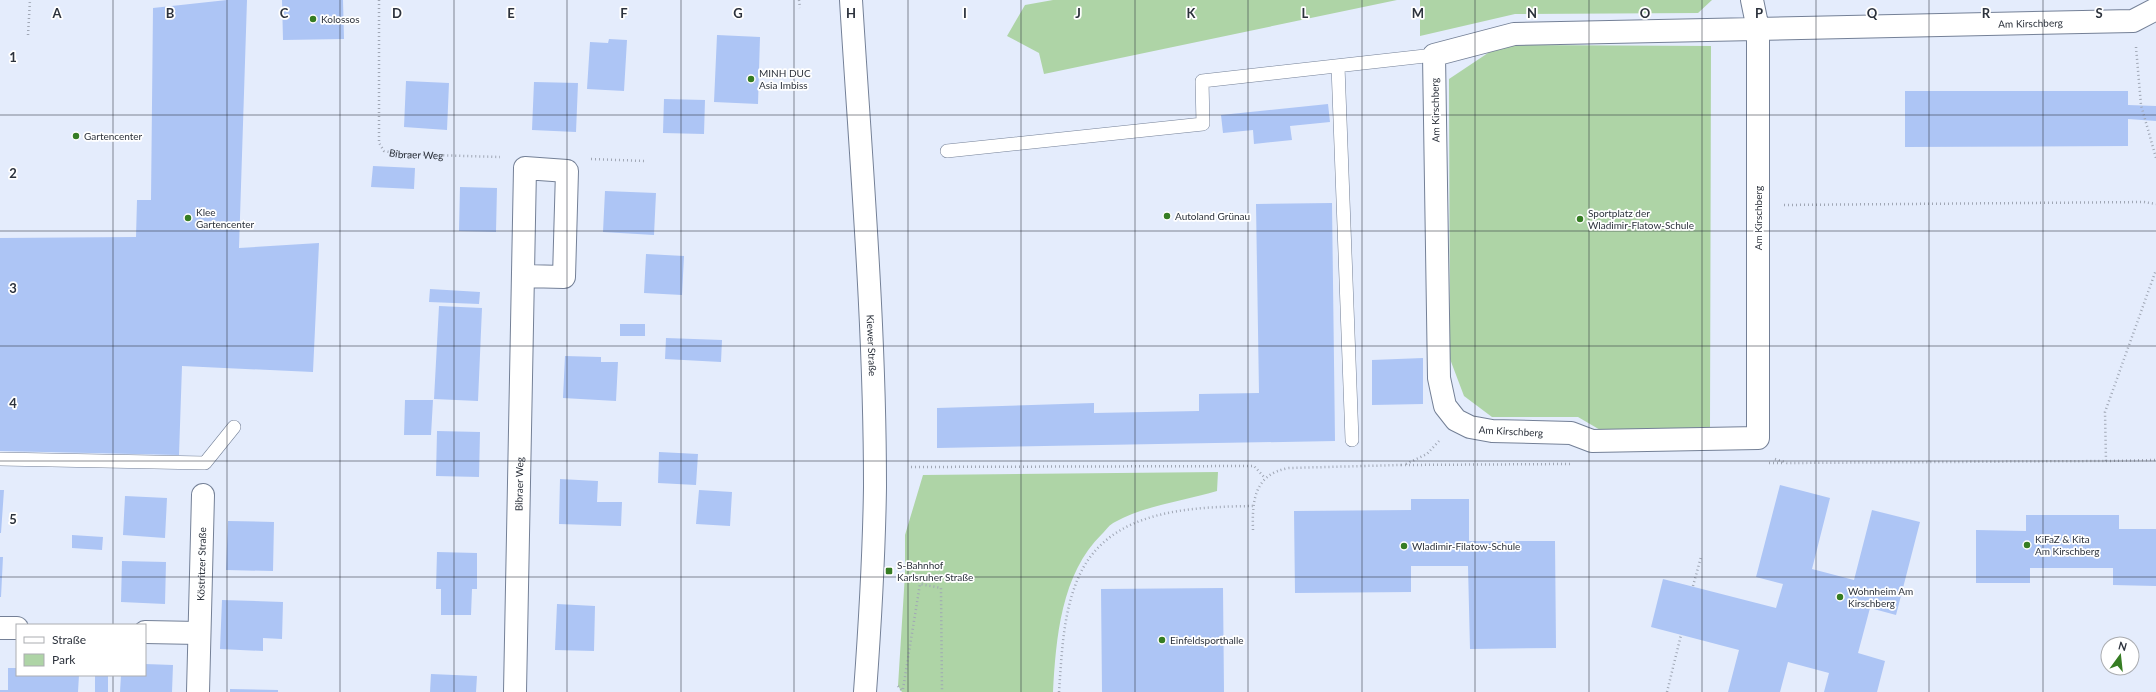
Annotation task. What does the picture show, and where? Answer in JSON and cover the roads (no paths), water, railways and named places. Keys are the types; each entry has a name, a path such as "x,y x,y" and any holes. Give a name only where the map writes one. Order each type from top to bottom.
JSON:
{"street":[{"name":"Kiewer Straße","path":"851,0 872,365 874,442 873,538 866,692"},
{"name":"Am Kirschberg","path":"1752,0 1758,29 1758,438 1592,441 1571,433 1481,430 1461,423 1450,414 1440,393 1434,55 1514,34 1758,29 2133,21 2156,9"},
{"name":"Bibraer Weg","path":"515,692 525,168 567,171 564,277 524,276"},
{"name":"Köstritzer Straße","path":"198,692 203,495"},
{"path":"0,628 16,628"},
{"path":"146,632 199,633"}],"lane":[{"path":"948,151 1203,124 1202,81 1434,55"},
{"path":"1338,66 1352,440"},
{"path":"0,460 205,463 234,427"}],"place":[{"name":"Kolossos","path":"313,19"},
{"name":"MINH DUC Asia Imbiss","path":"751,79"},
{"name":"Gartencenter","path":"76,136"},
{"name":"Autoland Grünau","path":"1167,216"},
{"name":"Klee Gartencenter","path":"188,218"},
{"name":"Sportplatz der Wladimir-Flatow-Schule","path":"1580,219"},
{"name":"KiFaZ & Kita Am Kirschberg","path":"2027,545"},
{"name":"Wladimir-Filatow-Schule","path":"1404,546"},
{"name":"S-Bahnhof Karlsruher Straße","path":"889,571"},
{"name":"Wohnheim Am Kirschberg","path":"1840,597"},
{"name":"Einfeldsporthalle","path":"1162,640"}]}
